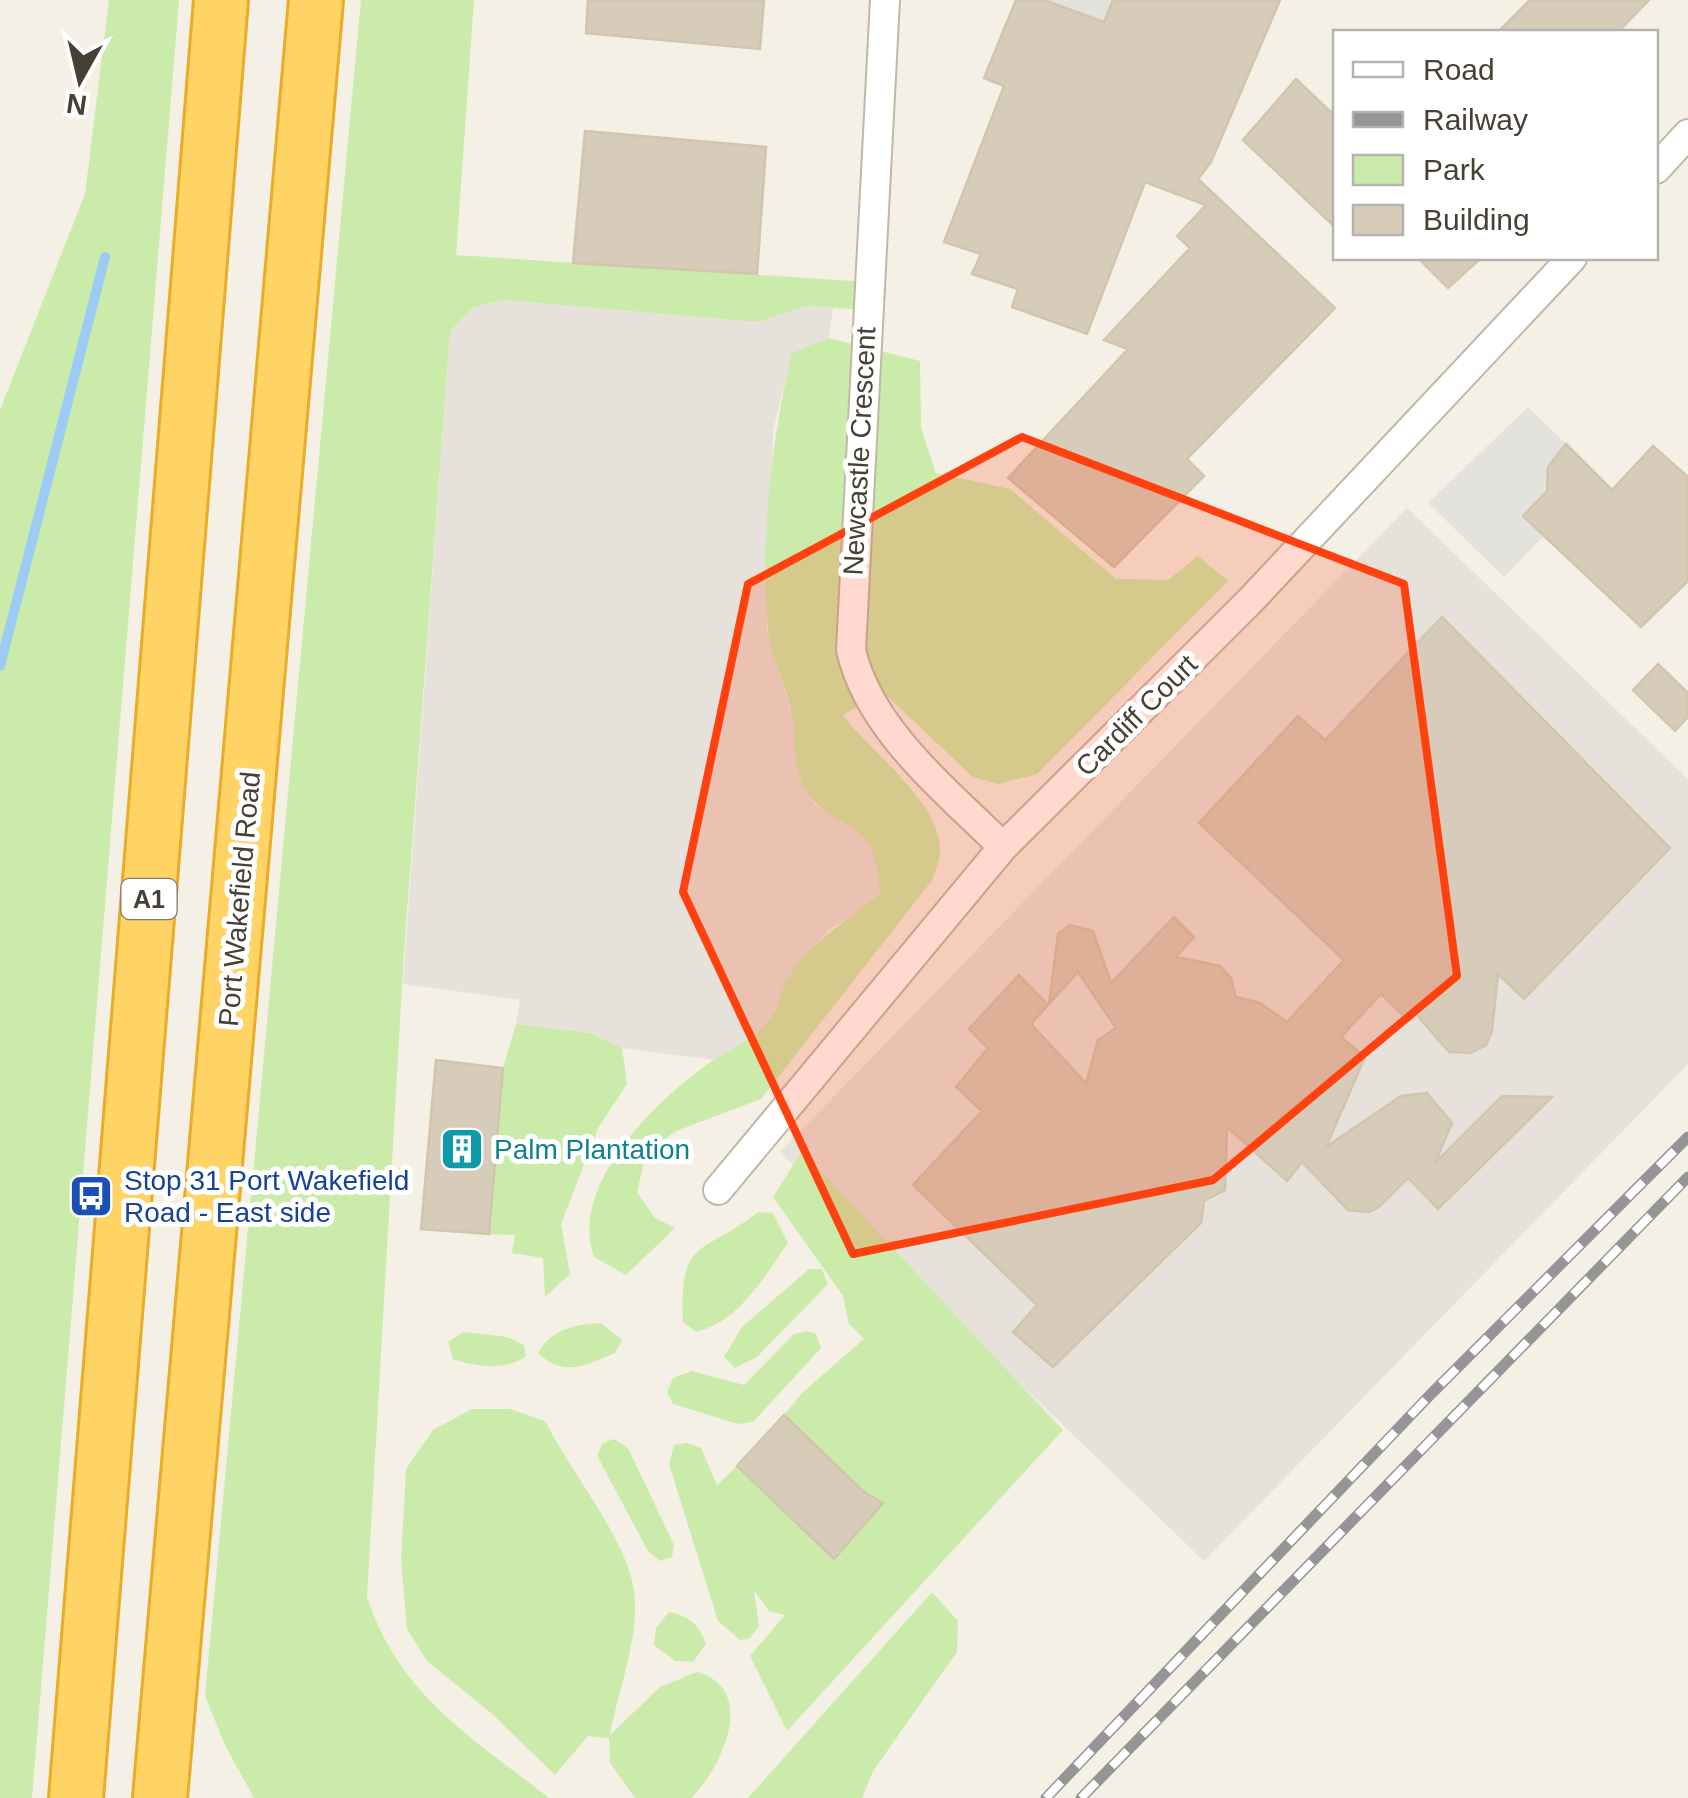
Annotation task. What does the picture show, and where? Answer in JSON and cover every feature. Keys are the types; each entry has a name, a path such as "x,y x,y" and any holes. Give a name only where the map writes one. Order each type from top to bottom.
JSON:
{"highway":[{"name":"A1","path":"76,1798 221,0"},
{"name":"Port Wakefield Road","path":"160,1798 316,0"}],"street":[{"name":"Newcastle Crescent","path":"885,0 851,650 868,698 910,752 1003,847"},
{"path":"1658,167 1688,134"},
{"name":"Cardiff Court","path":"718,1190 1003,847 1249,602 1570,260"}],"highlighted area":[{"path":"1022,437 1404,584 1457,976 1213,1180 853,1254 683,892 748,584"}],"shaded area":[{"path":"1044,0 1113,0 1104,22"},
{"path":"503,300 757,322 807,306 833,308 829,338 792,354 773,431 767,630 792,716 799,778 815,805 857,827 879,862 880,893 856,914 828,930 788,976 772,1019 746,1044 715,1060 622,1048 590,1033 516,1024 520,1000 403,984 450,331 472,308"},
{"path":"1528,407 1566,444 1548,467 1547,491 1524,516 1544,536 1504,577 1428,503"},
{"path":"1407,508 1688,779 1688,1064 1204,1561 780,1152"}],"green space":[{"path":"109,0 179,0 32,1798 0,1798 0,410 85,194"},
{"path":"361,0 474,0 456,255 869,282 867,310 807,306 757,322 503,300 472,308 450,331 404,953 367,1597 381,1631 418,1688 466,1733 549,1798 254,1798 225,1745 205,1696"},
{"path":"829,338 920,361 921,428 936,473 1010,489 1116,579 1168,580 1198,556 1228,581 1037,774 998,784 973,777 883,692 843,715 928,813 940,848 933,879 761,1099 676,1131 646,1153 637,1192 655,1218 675,1228 626,1275 594,1257 589,1229 605,1173 623,1146 667,1098 712,1061 762,1029 800,961 880,893 870,847 861,835 813,800 802,783 790,704 768,627 767,525 785,385 792,353"},
{"path":"516,1024 590,1033 622,1048 627,1084 598,1128 561,1224 570,1274 545,1297 543,1258 512,1253 515,1235 489,1234 503,1068"},
{"path":"802,1151 1063,1430 787,1731 750,1656 785,1615 769,1611 754,1590 759,1626 749,1639 740,1640 718,1621 669,1464 674,1445 687,1443 701,1448 717,1485 737,1466 834,1559 882,1504 864,1492 784,1415 803,1392 864,1339 849,1324 843,1296 773,1197"},
{"path":"758,1212 773,1213 788,1243 738,1308 696,1332 683,1322 685,1274 690,1261 709,1243"},
{"path":"809,1269 822,1269 828,1284 757,1357 735,1368 724,1357 742,1327"},
{"path":"601,1323 622,1340 615,1353 585,1365 566,1367 538,1353 550,1338 565,1329"},
{"path":"464,1332 507,1337 524,1345 526,1356 510,1364 491,1366 453,1359 448,1342"},
{"path":"794,1334 816,1334 821,1348 753,1422 738,1424 673,1404 667,1392 673,1378 692,1371 744,1385"},
{"path":"472,1409 510,1409 545,1421 621,1550 634,1591 634,1627 610,1735 660,1687 697,1672 716,1681 726,1695 729,1730 713,1768 691,1798 635,1798 610,1763 609,1738 588,1736 555,1775 491,1713 427,1661 407,1629 401,1560 406,1469 433,1430"},
{"path":"614,1439 628,1448 674,1545 672,1557 660,1561 648,1551 597,1455 603,1443"},
{"path":"932,1592 958,1621 957,1652 873,1771 862,1798 748,1798"},
{"path":"669,1612 692,1622 703,1637 706,1644 693,1662 675,1661 654,1645 656,1628"}],"building":[{"path":"588,0 764,0 760,49 586,33"},
{"path":"1016,0 1044,0 1104,22 1113,0 1280,0 1211,162 1198,179 1335,308 1187,459 1204,476 1114,567 1008,478 1128,349 1104,340 1190,248 1177,236 1206,205 1145,182 1087,334 1012,307 1018,289 972,274 981,254 944,242 1004,86 984,78"},
{"path":"1530,0 1649,0 1620,30 1500,30"},
{"path":"1296,79 1333,114 1333,225 1243,140"},
{"path":"585,131 766,147 757,274 573,263"},
{"path":"1420,260 1479,260 1448,288"},
{"path":"1566,444 1612,490 1653,446 1688,477 1688,581 1641,627 1523,516 1547,491 1548,467"},
{"path":"1442,617 1670,848 1524,999 1498,974 1492,1031 1486,1045 1470,1053 1449,1052 1416,1014 1409,1021 1381,994 1350,1027 1345,1026 1349,1029 1341,1037 1365,1057 1326,1147 1401,1096 1427,1093 1452,1123 1435,1163 1502,1096 1552,1097 1438,1209 1408,1178 1379,1207 1369,1212 1348,1210 1302,1162 1287,1181 1227,1127 1225,1190 1204,1201 1201,1223 1053,1367 1013,1332 1037,1305 913,1185 982,1111 956,1087 988,1048 969,1029 1019,975 1048,1005 1031,1024 1086,1083 1098,1040 1116,1028 1078,972 1049,1004 1058,934 1070,925 1093,931 1111,983 1174,917 1194,937 1176,957 1220,966 1231,978 1236,997 1260,1003 1287,1022 1344,960 1199,823 1298,716 1325,740"},
{"path":"1658,664 1688,693 1688,717 1675,731 1633,690"},
{"name":"Palm Plantation","path":"436,1060 503,1068 489,1234 421,1229"},
{"path":"784,1415 864,1492 883,1503 834,1559 737,1466"}],"waterway":[{"path":"0,666 105,257"}],"railway":[{"path":"1046,1798 1431,1394 1688,1137"},
{"path":"1081,1798 1688,1177"}],"place":[{"name":"Palm Plantation","path":"462,1149"},
{"name":"Stop 31 Port Wakefield Road - East side","path":"91,1196"}]}
